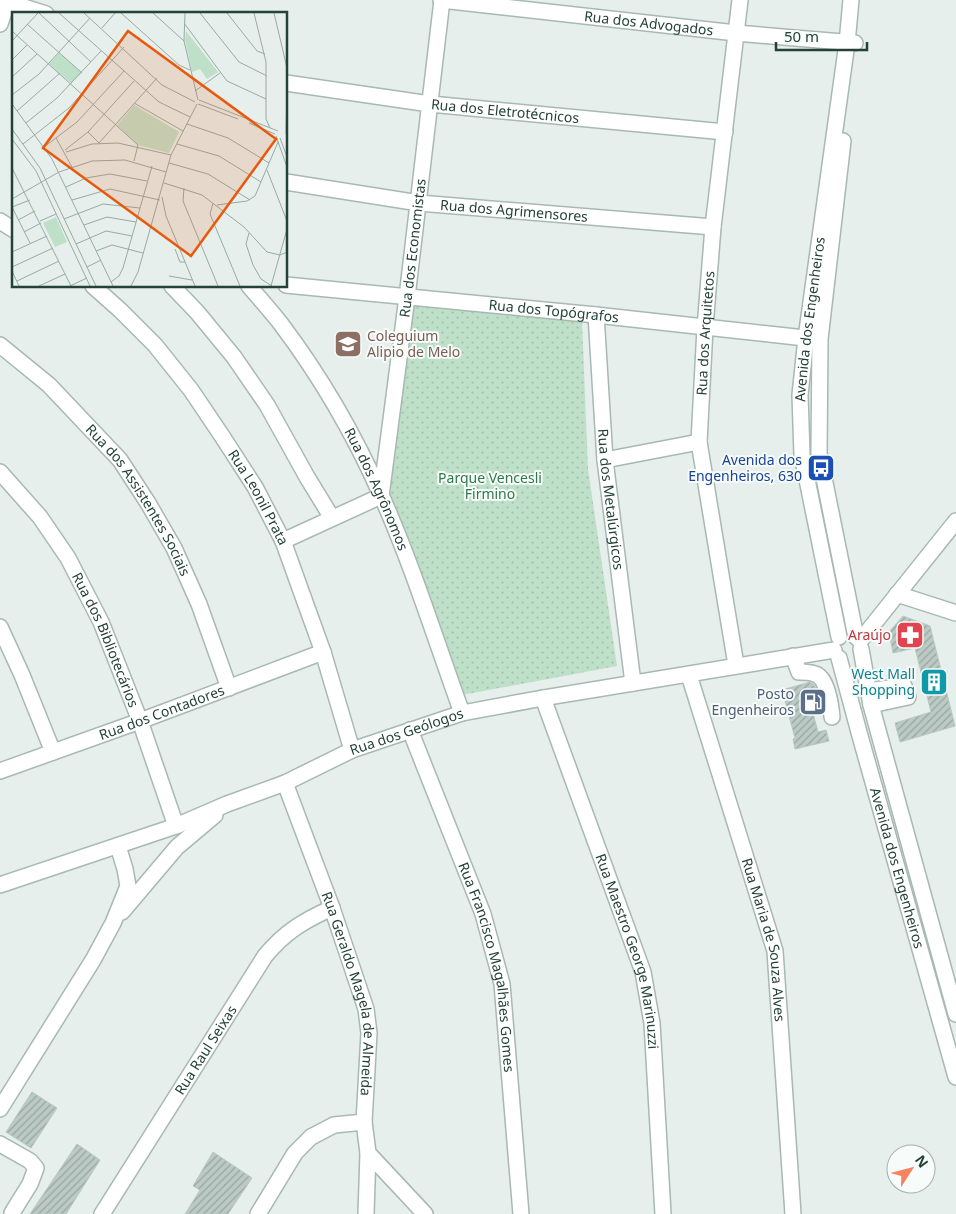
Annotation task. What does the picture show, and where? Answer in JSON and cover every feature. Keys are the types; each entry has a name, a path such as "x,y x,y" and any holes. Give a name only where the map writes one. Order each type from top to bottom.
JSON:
{"street":[{"name":"Rua dos Advogados","path":"442,0 736,33 851,43"},
{"name":"Rua dos Economistas","path":"382,496 419,203 442,0"},
{"name":"Rua dos Arquitetos","path":"736,665 699,442 713,227 740,0"},
{"name":"Avenida dos Engenheiros","path":"851,0 851,43"},
{"name":"Avenida dos Engenheiros","path":"860,0 851,43 813,339 800,395 802,455 837,648 956,1077"},
{"path":"0,24 8,1 40,12"},
{"name":"Rua dos Eletrotécnicos","path":"288,83 430,104 724,132"},
{"name":"Rua dos Agrimensores","path":"288,182 419,203 713,227"},
{"name":"Rua dos Topógrafos","path":"288,284 813,339"},
{"name":"Rua Leonil Prata","path":"95,288 155,345 191,390 254,487 283,541 323,652 352,750"},
{"path":"174,288 197,312 234,357 267,405 332,518"},
{"name":"Rua dos Agrônomos","path":"251,288 280,323 318,378 382,496 415,578 462,713"},
{"name":"Rua dos Metalúrgicos","path":"596,315 605,460 633,683"},
{"name":"Avenida dos Engenheiros","path":"813,339 818,454 850,610 878,730 956,1014"},
{"name":"Rua dos Assistentes Sociais","path":"0,345 49,385 120,460 174,548 199,604 229,688"},
{"path":"605,460 699,442"},
{"name":"Rua dos Bibliotecários","path":"0,472 40,517 68,558 101,622 140,721 176,826"},
{"path":"283,541 382,496"},
{"path":"859,642 853,635 846,634 837,648 847,661 858,657 859,642 956,521"},
{"path":"897,594 956,613"},
{"path":"850,610 862,615 878,617"},
{"path":"0,627 22,675 53,752"},
{"name":"Rua dos Geólogos","path":"0,885 176,826 227,804 285,783 352,750 462,713 837,648"},
{"name":"Rua dos Contadores","path":"0,771 323,652"},
{"path":"792,656 799,672 818,676 825,686 831,703 832,716"},
{"name":"Rua Maria de Souza Alves","path":"689,675 775,951 793,1214"},
{"name":"Rua Maestro George Marinuzzi","path":"543,698 643,972 652,1022 663,1214"},
{"name":"Rua Francisco Magalhães Gomes","path":"410,730 484,914 502,984 521,1214"},
{"path":"860,736 878,730"},
{"name":"Rua Geraldo Magela de Almeida","path":"285,783 332,908 366,1009 369,1033 364,1122 368,1153 366,1214"},
{"path":"113,923 178,847 227,804"},
{"path":"0,1109 93,960 113,923 128,886 118,846"},
{"name":"Rua Raul Seixas","path":"102,1214 265,956 276,942 292,929 332,908"},
{"path":"258,1214 294,1153 311,1137 334,1125 364,1122"},
{"path":"0,1144 30,1161 36,1168 30,1184 12,1213"},
{"path":"368,1153 426,1214"}],"green space":[{"name":"Parque Vencesli Firmino","path":"412,303 582,321 588,469 617,666 462,695 388,497"}],"building":[{"name":"West Mall Shopping","path":"903,616 930,626 955,726 900,742 895,723 931,712 915,648 893,653 889,632"},
{"path":"810,682 817,690 822,711 813,713 818,732 826,730 829,741 795,749 793,739 795,738 782,690"},
{"path":"32,1092 57,1108 31,1148 6,1132"},
{"path":"77,1144 100,1160 66,1214 30,1214"},
{"path":"213,1152 252,1178 228,1214 185,1214 200,1190 193,1186"}],"place":[{"name":"Coleguium Alipio de Melo","path":"348,344"},
{"name":"Avenida dos Engenheiros, 630","path":"821,468"},
{"name":"Araújo","path":"910,635"},
{"name":"West Mall Shopping","path":"934,682"},
{"name":"Posto Engenheiros","path":"813,702"}]}
